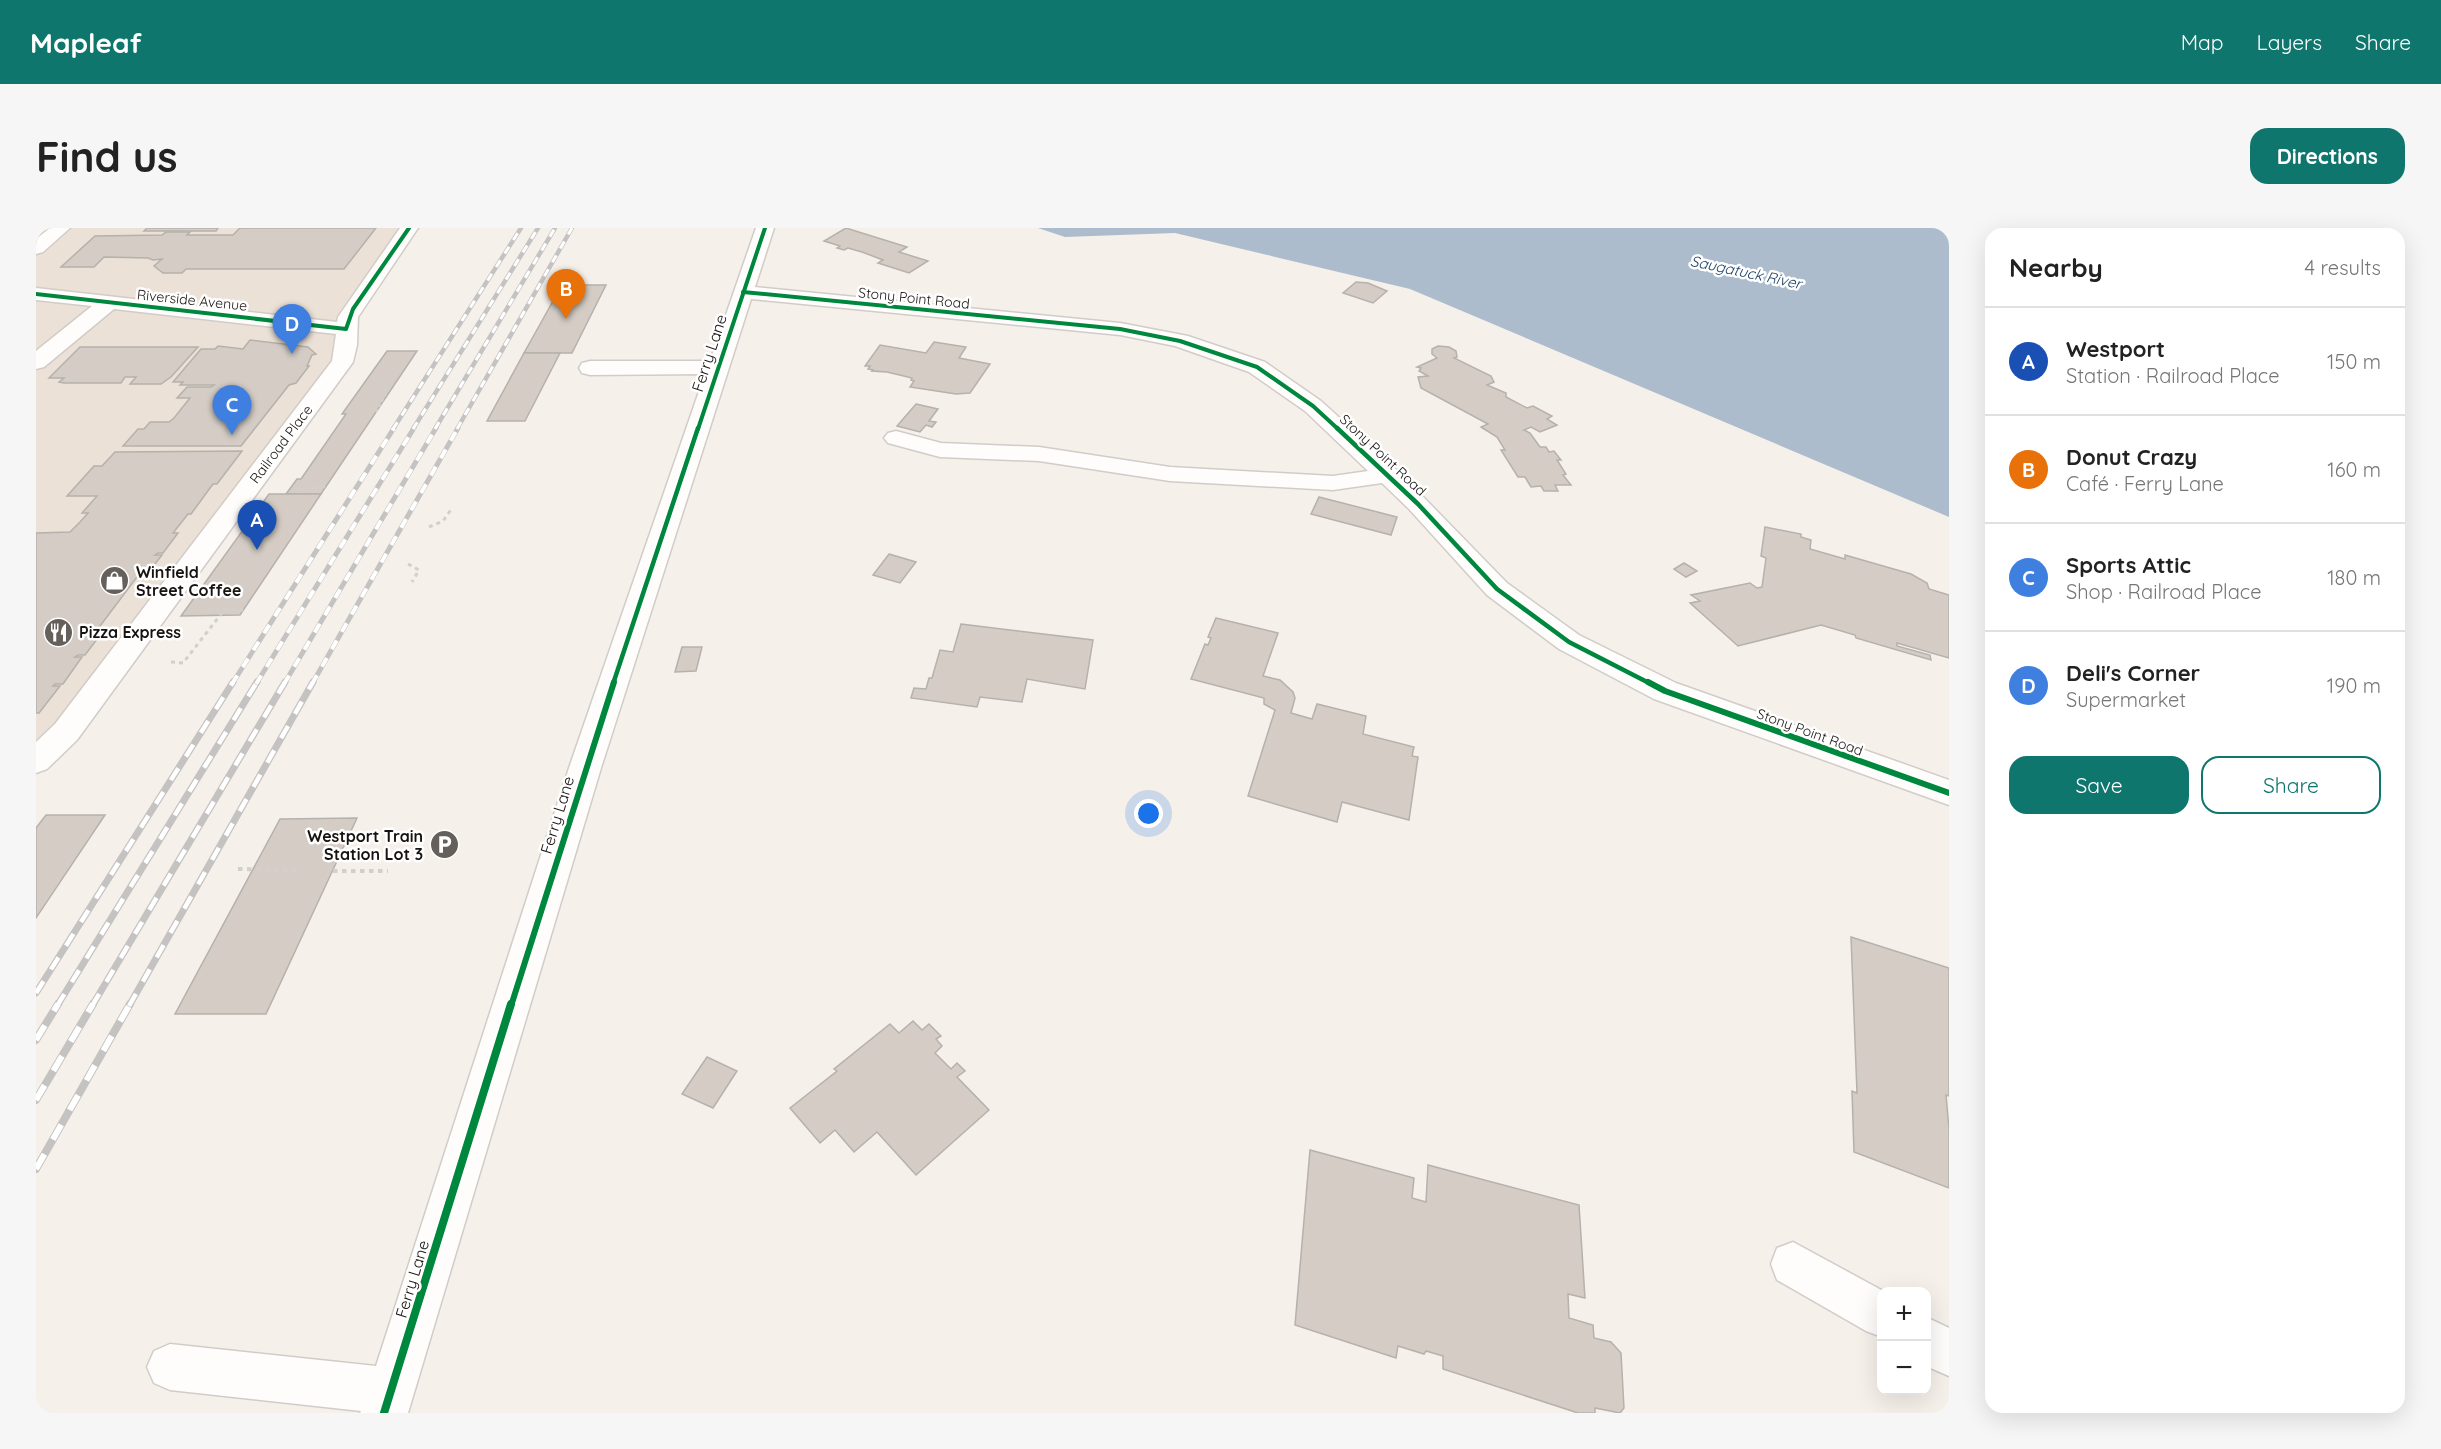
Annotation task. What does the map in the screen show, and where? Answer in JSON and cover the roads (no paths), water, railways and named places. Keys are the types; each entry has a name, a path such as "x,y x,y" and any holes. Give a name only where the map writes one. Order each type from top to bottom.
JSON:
{"street":[{"path":"36,248 61,228"},
{"name":"Railroad Place","path":"36,761 66,732 342,362 348,351 346,329 353,309 409,228"},
{"name":"Ferry Lane","path":"388,1402 582,780 765,228"},
{"name":"Stony Point Road","path":"743,292 1120,328 1180,341 1257,367 1313,406 1388,475 1418,504 1497,590 1569,642 1665,692 1949,793"},
{"name":"Riverside Avenue","path":"36,294 346,329"},
{"path":"36,362 109,303"},
{"path":"590,368 718,367"},
{"path":"896,438 940,450 1039,454 1170,474 1333,483 1388,475"},
{"path":"1793,1264 1877,1313"},
{"path":"1928,1341 1949,1353"},
{"path":"170,1367 388,1402"}],"water":[{"name":"Saugatuck River","path":"1038,228 1949,228 1949,517 1410,289 1175,233 1065,237"}],"railway":[{"path":"393,429 521,228"},
{"path":"413,429 538,228"},
{"path":"435,429 555,228"},
{"path":"457,429 572,228"},
{"path":"232,684 394,428"},
{"path":"256,684 414,428"},
{"path":"284,684 436,428"},
{"path":"312,684 458,428"},
{"path":"36,993 233,682"},
{"path":"57,1006 257,682"},
{"path":"92,1006 285,682"},
{"path":"129,1006 313,682"},
{"path":"36,1040 58,1004"},
{"path":"36,1100 93,1004"},
{"path":"36,1169 130,1004"}],"place":[{"name":"Donut Crazy","path":"566,319"},
{"name":"Deli's Corner","path":"292,354"},
{"name":"Sports Attic","path":"232,435"},
{"name":"Westport","path":"257,550"},
{"name":"Winfield Street Coffee","path":"115,581"},
{"name":"Pizza Express","path":"58,632"},
{"name":"Westport Train Station Lot 3","path":"444,845"}]}
